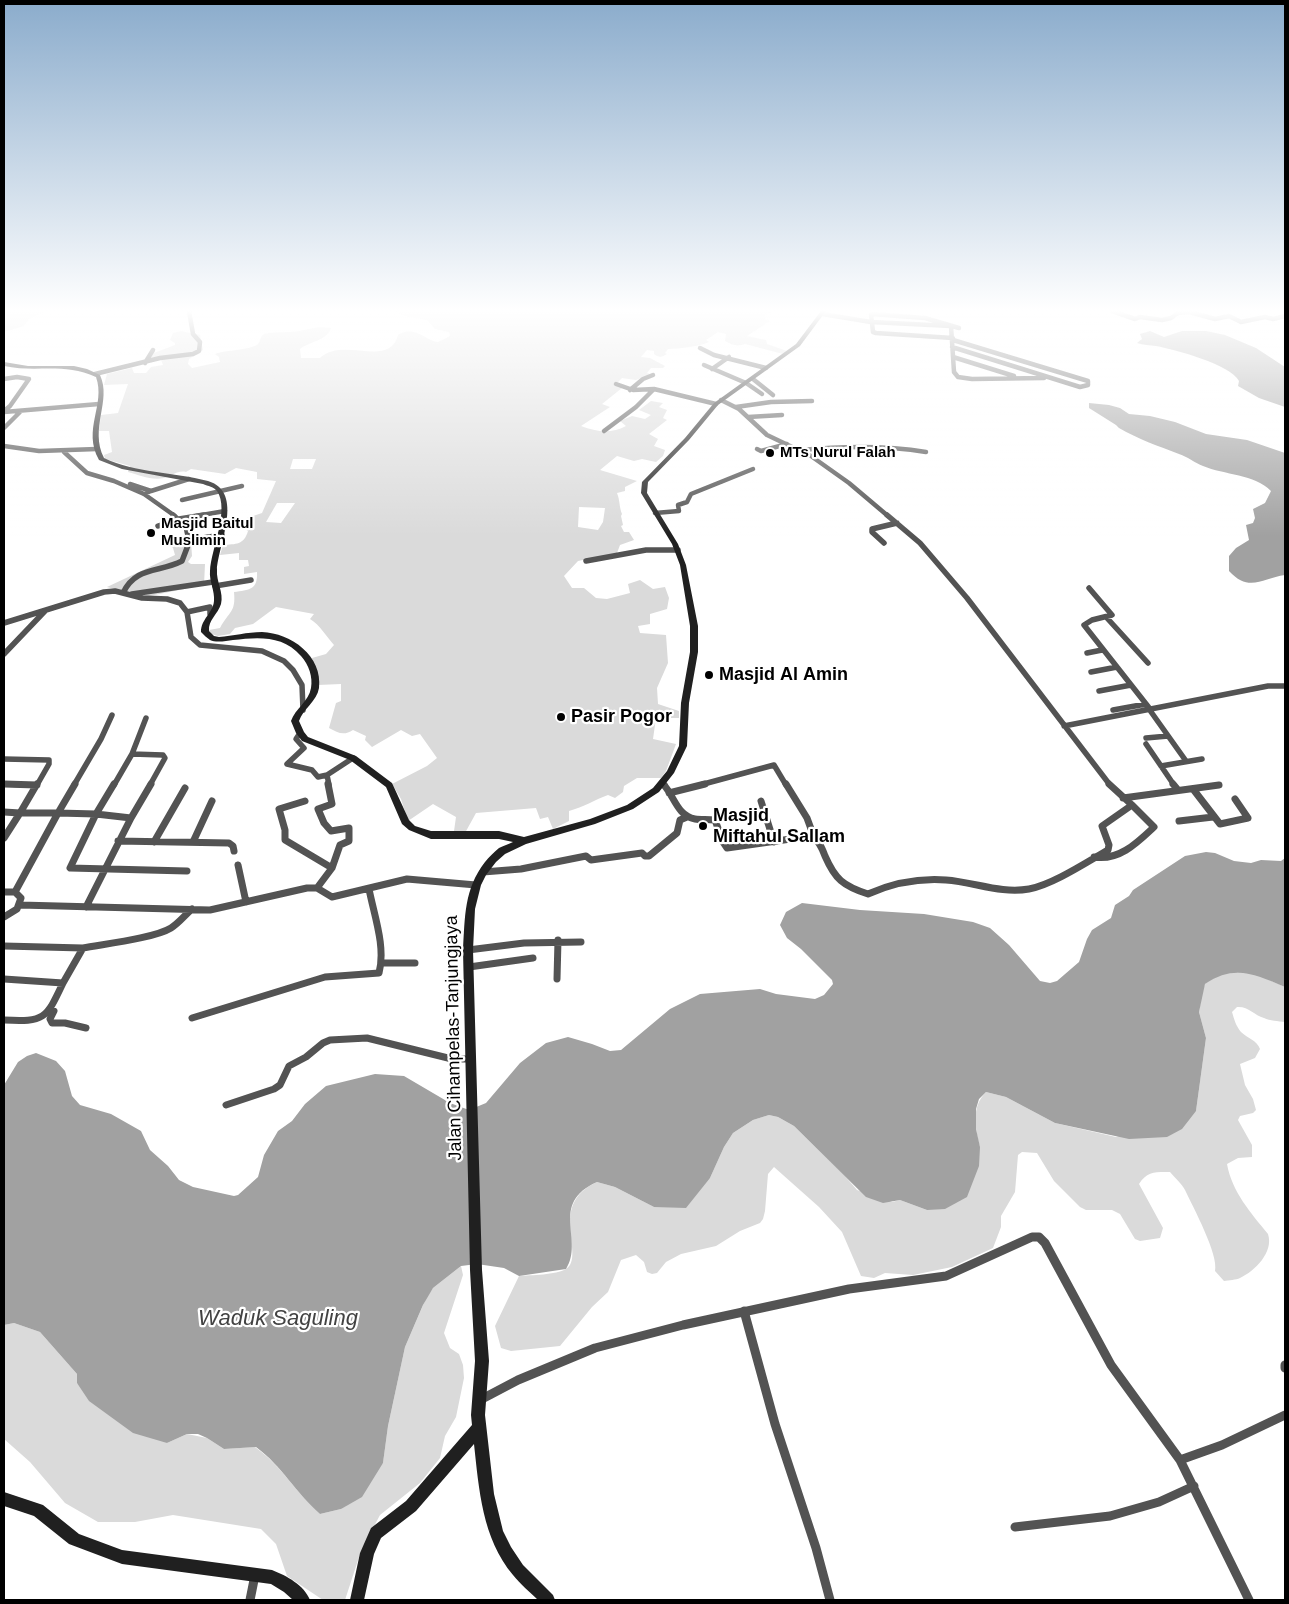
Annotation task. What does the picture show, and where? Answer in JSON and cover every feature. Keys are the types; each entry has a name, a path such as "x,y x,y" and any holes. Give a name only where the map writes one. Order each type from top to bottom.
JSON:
{"main road":[{"path":"101,386 94,425 97,449 101,459 112,465 188,479 214,486 219,490 225,511 222,535 213,561 214,584 218,601 204,627 205,632 212,638 226,639 266,635 281,639 302,649 309,662 315,687 313,696 298,713 295,721 300,733 305,739 353,758 389,785 405,822 412,828 431,835 499,835 524,841"},
{"name":"Jalan Cihampelas-Tanjungjaya","path":"548,1600 518,1570 496,1533 487,1494 479,1428 482,1361 476,1270 468,950 470,909 476,885 482,872 502,851 524,841 592,822 630,807 656,790 674,766 682,746 685,703 694,652 694,618 685,571 678,550 644,493 645,482 687,440 719,402 742,386"},
{"path":"357,1600 367,1553 376,1534 411,1506 479,1428"},
{"path":"4,1499 38,1510 74,1539 103,1551 122,1557 272,1577 285,1582 303,1600"}],"street":[{"path":"4,412 24,386"},
{"path":"620,386 630,390 654,389 736,407 812,401"},
{"path":"630,390 635,386"},
{"path":"754,386 762,394"},
{"path":"757,386 773,395"},
{"path":"604,431 636,407 654,389"},
{"path":"4,412 99,404"},
{"path":"736,407 767,435 800,450 849,483 926,550 962,591 1104,779 1151,822 1154,827 1132,846 1110,858 1101,859 1094,857"},
{"path":"4,428 20,412"},
{"path":"748,417 782,415"},
{"path":"757,449 762,451 786,444"},
{"path":"4,446 24,451 64,452 97,449"},
{"path":"800,450 870,446 926,452"},
{"path":"64,452 87,473 114,481 144,494 179,519 186,527 190,540 182,562 147,571 126,584 125,594"},
{"path":"655,513 679,511 678,505 687,502 691,494 753,469"},
{"path":"144,494 188,479"},
{"path":"118,480 151,491"},
{"path":"182,500 242,486"},
{"path":"158,526 179,519 225,511"},
{"path":"884,543 872,532 872,529 897,524"},
{"path":"190,540 222,535"},
{"path":"586,561 646,550 678,550"},
{"path":"125,594 251,580"},
{"path":"1089,588 1112,615 1107,618 1092,620 1084,625 1148,707 1186,761"},
{"path":"4,622 104,592 115,591 142,598 176,600 180,602 187,612 191,637 200,646 254,649 278,656 291,667 302,685 302,710"},
{"path":"187,612 210,607 210,614"},
{"path":"4,654 45,610"},
{"path":"1107,618 1148,663"},
{"path":"1087,653 1102,650"},
{"path":"1091,672 1117,668"},
{"path":"1099,691 1131,685"},
{"path":"1064,726 1148,707 1268,686 1285,686"},
{"path":"1113,710 1148,707"},
{"path":"15,892 112,715"},
{"path":"146,718 132,754 96,814 70,868 187,871"},
{"path":"300,733 296,739 304,748 287,764 312,770 318,777 327,775 353,758"},
{"path":"1168,736 1146,741 1178,790"},
{"path":"86,907 118,841 165,756 132,754"},
{"path":"4,759 49,760 49,764 4,838"},
{"path":"1162,766 1202,759"},
{"path":"669,792 776,766 825,858 841,882 868,894 889,885 914,880 946,880 1011,891 1031,889 1051,881 1109,848 1103,828 1104,824 1132,805"},
{"path":"317,888 332,868 340,845 349,841 349,828 331,831 318,809 332,804 327,775"},
{"path":"663,783 674,803 687,817 691,819 715,820 720,829 724,846 727,848 814,837"},
{"path":"4,784 36,785"},
{"path":"1123,798 1219,785"},
{"path":"154,842 185,788"},
{"path":"1193,789 1220,824 1248,818 1234,799"},
{"path":"193,842 212,801"},
{"path":"305,801 279,809 285,830 285,840 332,868"},
{"path":"761,801 774,842"},
{"path":"4,812 96,814 131,818"},
{"path":"1180,821 1213,816"},
{"path":"482,872 521,869 577,856 586,856 591,860 642,853 648,856 674,837 680,820 687,817"},
{"path":"118,841 229,843 233,846 234,851"},
{"path":"238,865 246,902"},
{"path":"20,905 210,910 307,888 317,888 332,897 407,879 476,885"},
{"path":"192,1018 325,977 379,973 381,964 378,933 369,889"},
{"path":"4,892 15,892 20,895 20,905 13,913 4,917"},
{"path":"4,946 83,948 133,940 171,928 192,909"},
{"path":"557,979 558,940"},
{"path":"468,950 516,942 558,940 581,942"},
{"path":"4,1020 37,1021 52,1009 64,982 83,948"},
{"path":"469,966 533,958"},
{"path":"381,964 415,963"},
{"path":"4,980 64,982"},
{"path":"52,1009 54,1011 50,1019 52,1024 65,1023 86,1028"},
{"path":"226,1105 274,1089 280,1085 289,1066 306,1057 322,1043 330,1040 367,1038 452,1059 472,1059"},
{"path":"479,1400 518,1380 595,1348 683,1325 857,1287 946,1276 1032,1237 1039,1237 1045,1243 1111,1365 1180,1460 1194,1486 1232,1570 1249,1600"},
{"path":"744,1311 775,1424 816,1548 830,1600"},
{"path":"1180,1460 1222,1445 1285,1415"},
{"path":"1015,1527 1110,1516 1159,1502 1194,1486"},
{"path":"250,1600 255,1575"}],"shaded area":[{"path":"127,386 617,386 622,388 602,404 610,407 581,426 604,431 620,429 626,426 620,421 632,416 645,419 651,415 639,410 651,401 663,403 659,407 667,410 663,418 667,420 649,434 658,439 654,446 665,450 663,456 656,462 642,459 634,461 617,456 600,470 637,481 625,487 625,491 617,493 622,514 623,525 621,526 624,532 629,532 634,540 620,545 617,553 578,561 564,576 572,588 584,588 596,598 607,599 630,593 628,584 640,580 653,589 665,587 669,598 667,609 650,614 650,624 638,626 640,633 666,635 668,663 657,688 658,704 679,711 679,718 656,718 653,739 676,744 666,771 661,778 637,778 624,786 623,792 615,798 608,795 569,811 569,821 553,829 548,817 540,819 536,808 476,813 465,833 454,831 456,817 433,804 408,821 401,799 392,784 427,766 437,758 420,734 412,736 401,730 372,747 365,740 366,736 353,730 341,733 329,728 336,703 341,701 341,684 318,685 312,658 326,654 334,645 320,627 310,619 314,614 276,607 253,624 235,628 230,634 218,636 211,634 209,630 220,628 231,612 234,604 234,592 252,588 256,582 257,572 244,574 244,567 249,566 248,560 239,560 239,553 220,555 223,545 236,544 244,539 248,531 245,529 247,518 262,513 276,481 257,479 257,472 236,468 225,474 191,469 159,479 128,472 130,466 105,459 104,455 112,452 109,431 99,431 101,415 118,413","holes":["293,459 316,459 312,469 290,469","277,503 295,503 281,523 266,522","579,507 605,508 603,522 598,530 578,527"]},
{"path":"191,542 192,556 188,562 191,564 205,564 204,585 144,597 107,587 175,555 173,548 169,544"},
{"path":"1232,972 1256,974 1285,987 1285,1022 1260,1017 1241,1007 1237,1007 1232,1012 1239,1030 1257,1043 1260,1049 1255,1058 1240,1064 1245,1085 1253,1099 1256,1110 1253,1113 1240,1116 1238,1120 1252,1145 1252,1157 1238,1158 1227,1164 1238,1193 1268,1234 1269,1241 1266,1254 1257,1266 1246,1275 1234,1280 1224,1281 1215,1271 1213,1254 1199,1219 1184,1188 1170,1172 1149,1174 1139,1184 1163,1228 1160,1238 1140,1241 1135,1239 1120,1214 1112,1210 1086,1210 1080,1207 1054,1181 1037,1153 1022,1152 1018,1155 1015,1192 1001,1216 1001,1227 993,1248 952,1267 913,1275 885,1273 874,1278 861,1276 842,1232 819,1207 774,1167 768,1174 765,1211 760,1223 740,1231 716,1246 681,1254 666,1262 657,1273 647,1272 644,1262 636,1255 621,1260 608,1292 592,1307 560,1346 511,1351 501,1348 495,1326 519,1276 562,1271 571,1262 573,1253 570,1216 574,1203 582,1192 597,1182 615,1187 654,1207 710,1178 724,1147 733,1133 753,1120 769,1115 778,1117 794,1126 857,1190 892,1202 900,1200 927,1210 980,1147 976,1125 976,1111 981,1098 986,1092 1006,1097 1055,1123 1116,1137 1196,1111 1206,1038 1199,1012 1202,992 1205,984 1216,976"},
{"path":"461,1266 463,1275 444,1333 450,1348 459,1354 463,1365 464,1378 456,1417 445,1436 440,1458 420,1483 380,1515 361,1551 345,1600 323,1600 287,1576 276,1544 261,1529 173,1515 135,1522 98,1522 65,1503 30,1462 4,1439 4,1325 14,1323 40,1332 77,1374 77,1383 167,1443 187,1434 207,1438 224,1449 255,1447 273,1462 320,1514 341,1509 383,1463 388,1426 405,1347 427,1296 433,1288"}],"water":[{"path":"1238,386 1285,386 1285,407 1259,398"},
{"path":"1089,403 1109,405 1120,408 1129,414 1150,416 1175,422 1206,434 1247,440 1285,453 1285,575 1250,583 1236,578 1229,571 1229,556 1236,548 1249,540 1246,525 1253,523 1255,518 1253,509 1265,503 1271,491 1257,481 1211,469 1182,455 1133,436 1089,408"},
{"name":"Waduk Saguling","path":"1206,852 1215,853 1234,861 1251,863 1261,860 1281,861 1285,858 1285,987 1264,978 1245,973 1226,974 1205,984 1199,1012 1206,1038 1196,1111 1182,1129 1167,1137 1129,1139 1055,1123 1006,1097 986,1092 979,1099 976,1109 976,1129 980,1147 979,1166 967,1197 945,1209 927,1210 900,1200 883,1203 866,1197 794,1126 778,1117 769,1115 753,1120 733,1133 724,1147 710,1178 686,1208 654,1207 615,1187 597,1182 582,1191 574,1201 570,1223 571,1258 566,1269 519,1276 504,1268 477,1264 461,1266 433,1288 423,1305 405,1347 388,1426 383,1463 362,1497 341,1509 320,1514 273,1462 256,1447 224,1449 198,1434 187,1434 167,1443 133,1433 89,1401 77,1383 77,1374 40,1332 14,1323 4,1325 4,1085 18,1062 27,1056 36,1053 56,1061 65,1071 72,1096 80,1105 111,1114 141,1131 150,1150 168,1166 179,1180 193,1187 234,1196 238,1195 258,1177 264,1155 278,1131 292,1121 305,1104 326,1086 375,1074 404,1076 450,1103 469,1110 486,1103 520,1063 546,1043 568,1037 610,1051 621,1050 670,1009 700,994 760,989 776,994 815,999 824,995 833,984 832,980 801,949 787,938 780,925 786,912 802,903 860,910 924,914 973,922 990,928 1009,945 1040,981 1050,983 1057,981 1079,962 1092,930 1111,918 1115,905 1129,896 1133,890 1185,856"}],"place":[{"name":"MTs Nurul Falah","path":"770,453"},
{"name":"Masjid Baitul Muslimin","path":"151,533"},
{"name":"Masjid Al Amin","path":"709,675"},
{"name":"Pasir Pogor","path":"561,717"},
{"name":"Masjid Miftahul Sallam","path":"703,826"}]}
